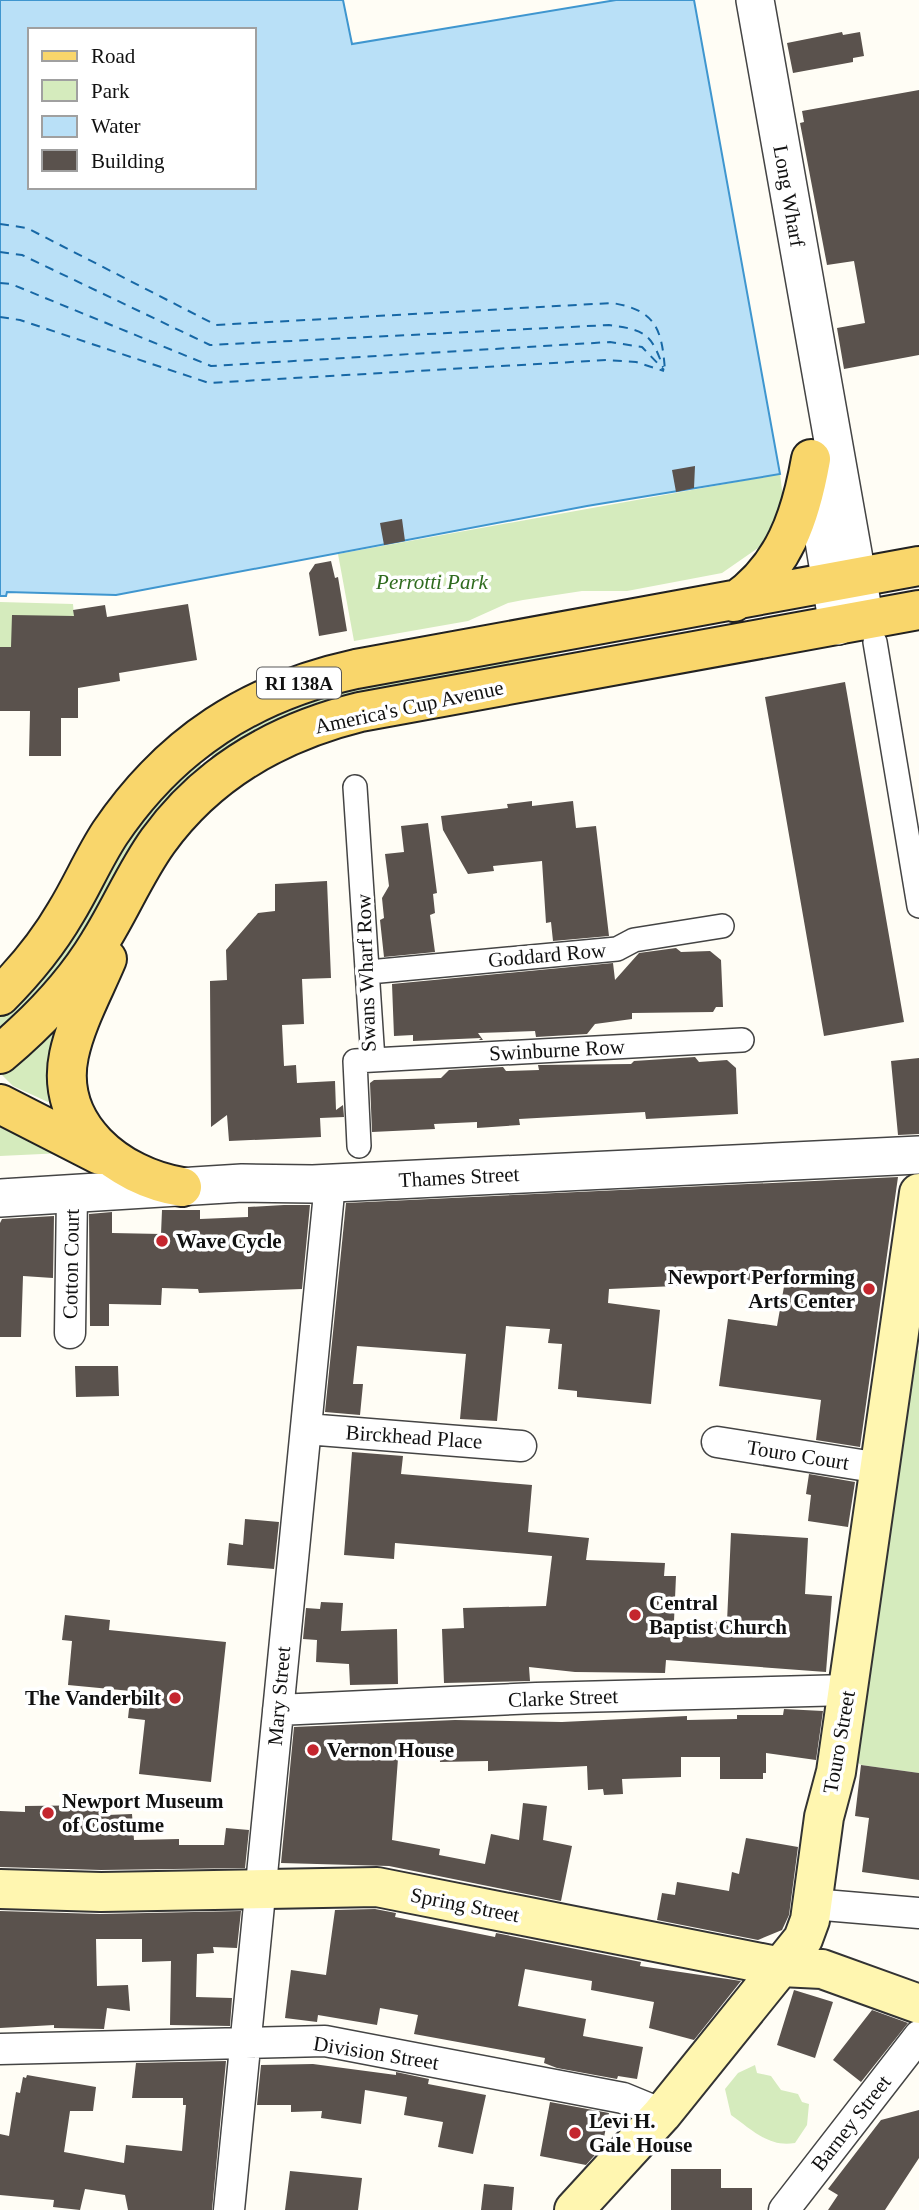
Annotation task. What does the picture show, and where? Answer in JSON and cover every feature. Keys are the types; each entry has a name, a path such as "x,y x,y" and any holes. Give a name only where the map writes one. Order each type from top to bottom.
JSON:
{"main road":[{"path":"734,602 767,573 789,541 799,515 811,459"},
{"name":"America's Cup Avenue","path":"0,996 46,943 110,834 135,800 192,743 241,710 300,683 356,669 734,602 919,566"},
{"name":"America's Cup Avenue","path":"0,1054 61,996 88,962 157,842 191,802 223,774 275,741 323,721 860,629 919,610"},
{"path":"118,1163 98,1147 79,1122 69,1094 67,1065 74,1037 157,842"},
{"path":"0,1104 154,1180 182,1187"},
{"name":"Touro Street","path":"574,2210 662,2114 806,1934 822,1827 835,1780 880,1468 910,1314 919,1193"},
{"name":"Spring Street","path":"0,1889 102,1892 377,1887 781,1967 822,1969 919,2004"}],"street":[{"name":"Long Wharf","path":"755,0 823,392 844,580"},
{"name":"Long Wharf","path":"823,392 811,459 860,629"},
{"path":"860,629 919,906"},
{"name":"Swans Wharf Row","path":"355,787 373,1060 355,1061 359,1146"},
{"name":"Goddard Row","path":"369,972 617,949 634,940 722,926"},
{"name":"Swinburne Row","path":"373,1060 742,1040"},
{"name":"Thames Street","path":"0,1198 250,1182 330,1183 919,1155"},
{"name":"Mary Street","path":"229,2210 330,1183"},
{"name":"Cotton Court","path":"70,1333 72,1194"},
{"name":"Birckhead Place","path":"306,1429 521,1446"},
{"name":"Touro Court","path":"717,1442 880,1468"},
{"name":"Clarke Street","path":"278,1710 536,1698 848,1690"},
{"path":"812,1904 919,1913"},
{"name":"Barney Street","path":"784,2210 919,2036"},
{"name":"Division Street","path":"0,2049 325,2041 623,2098 662,2114"}],"green space":[{"name":"Perrotti Park","path":"780,474 783,498 778,520 758,548 722,573 627,591 582,591 523,600 508,603 468,621 354,641 338,554"},
{"path":"0,602 73,604 74,616 11,647 0,647"},
{"path":"566,649 518,669 215,760 205,749 294,699"},
{"path":"194,759 206,769 84,943 0,1034 0,1014 134,824"},
{"path":"65,1017 52,1097 48,1102 13,1086 2,1075"},
{"path":"0,1113 63,1153 0,1156"},
{"path":"919,1350 919,1773 861,1765 853,1759 915,1353"},
{"path":"755,2065 757,2073 771,2076 781,2090 798,2094 802,2102 809,2104 807,2125 795,2143 769,2140 731,2115 725,2089 738,2073"}],"water":[{"path":"0,0 343,0 352,44 616,0 694,0 780,474 587,506 116,595 7,592 6,596 0,596"}],"building":[{"path":"842,32 843,35 860,32 864,56 853,58 853,62 793,73 787,43"},
{"path":"919,90 919,355 844,369 837,328 865,323 854,261 827,265 800,123 804,122 802,111"},
{"path":"695,466 694,488 676,492 672,470"},
{"path":"402,519 405,541 384,545 380,523"},
{"path":"331,561 335,578 338,577 347,631 319,636 309,573 315,564"},
{"path":"188,604 197,660 119,673 120,681 78,688 78,718 61,718 61,756 29,756 30,711 0,711 0,647 11,647 12,615 74,616 73,610 105,605 107,617"},
{"path":"845,682 904,1022 824,1036 765,697"},
{"path":"532,801 532,806 573,801 576,828 596,826 609,936 553,941 551,922 546,923 542,861 493,866 494,871 468,874 443,830 441,816 508,808 507,804"},
{"path":"428,823 437,893 433,894 435,913 430,915 435,952 384,957 380,920 384,918 382,898 389,886 385,854 404,852 401,826"},
{"path":"327,881 331,978 302,979 304,1024 282,1025 284,1066 296,1065 297,1083 335,1081 336,1110 343,1105 344,1117 320,1118 321,1137 229,1141 227,1115 211,1127 210,981 227,980 226,950 258,913 275,911 275,884"},
{"path":"676,948 681,952 710,951 721,960 723,1007 716,1007 713,1012 632,1013 632,1019 595,1024 587,1034 536,1037 535,1031 478,1033 483,1040 413,1041 413,1035 394,1036 392,984 613,963 615,980 639,953"},
{"path":"695,1057 699,1062 727,1060 736,1068 738,1114 646,1119 645,1112 519,1119 520,1125 477,1128 477,1122 434,1124 435,1129 372,1132 370,1083 374,1080 441,1078 449,1070 503,1067 506,1071 539,1070 538,1065 631,1064 634,1061"},
{"path":"919,1058 919,1134 898,1135 891,1061"},
{"path":"898,1177 860,1447 816,1440 821,1400 719,1386 728,1319 777,1326 785,1281 609,1289 608,1303 660,1310 651,1404 577,1397 577,1391 558,1389 562,1344 548,1343 550,1329 506,1326 497,1421 460,1419 466,1354 357,1346 353,1384 363,1384 360,1415 325,1412 346,1203"},
{"path":"310,1205 302,1289 199,1293 198,1289 162,1288 161,1305 109,1304 109,1326 90,1326 89,1214 112,1212 112,1233 161,1234 162,1210 200,1210 200,1219 248,1217 248,1207"},
{"path":"54,1216 53,1278 23,1276 21,1337 0,1337 0,1223 2,1219"},
{"path":"75,1366 118,1366 119,1396 76,1397"},
{"path":"352,1452 403,1456 401,1474 532,1485 528,1532 589,1538 586,1560 665,1563 664,1576 676,1576 674,1621 727,1622 731,1533 808,1538 805,1594 832,1596 826,1672 666,1660 665,1673 575,1672 529,1667 530,1681 444,1683 442,1629 464,1628 463,1608 546,1606 552,1556 395,1543 394,1559 344,1555"},
{"path":"809,1474 855,1482 848,1527 808,1521 811,1495 806,1494"},
{"path":"245,1519 279,1522 274,1569 227,1565 229,1543 243,1545"},
{"path":"321,1602 343,1603 341,1631 397,1629 398,1684 350,1685 349,1664 316,1662 317,1640 303,1639 306,1608 320,1609"},
{"name":"The Vanderbilt","path":"65,1615 110,1620 109,1630 226,1642 211,1782 139,1774 145,1720 128,1718 131,1691 68,1685 72,1641 62,1640"},
{"path":"784,1709 823,1711 816,1760 766,1753 766,1773 763,1773 763,1779 720,1779 720,1757 681,1757 681,1777 622,1779 623,1794 604,1795 603,1789 588,1790 587,1766 488,1771 488,1761 440,1762 439,1744 399,1745 392,1840 440,1849 439,1855 485,1864 491,1834 519,1840 523,1803 547,1806 543,1840 572,1846 561,1901 389,1866 281,1863 294,1727 455,1720 562,1722 687,1716 687,1720 737,1719 737,1715 783,1715"},
{"path":"861,1765 919,1773 919,1880 862,1872 869,1818 855,1816"},
{"path":"107,1805 107,1815 132,1814 134,1840 179,1839 179,1845 224,1845 226,1828 249,1830 245,1868 101,1870 0,1867 0,1811 25,1812 25,1806"},
{"path":"746,1838 798,1847 789,1915 782,1930 758,1940 657,1920 662,1893 675,1895 677,1882 729,1891 732,1872 739,1874"},
{"path":"375,1909 396,1913 395,1917 495,1937 496,1933 641,1962 640,1966 741,1981 694,2040 649,2028 654,2002 591,1990 592,1981 525,1969 518,2006 586,2019 583,2036 643,2047 637,2079 618,2076 617,2079 557,2068 544,2063 545,2058 414,2034 418,2015 380,2008 377,2025 318,2015 317,2022 285,2018 291,1970 326,1975 335,1910"},
{"path":"0,1911 100,1914 241,1911 237,1948 213,1947 214,1953 197,1954 196,1997 232,1998 230,2026 170,2025 171,1961 142,1962 142,1939 96,1939 97,1986 128,1985 130,2011 107,2008 104,2029 54,2028 54,2025 0,2028"},
{"path":"794,1990 833,2002 815,2058 777,2045"},
{"path":"872,2010 908,2023 861,2082 833,2060"},
{"path":"226,2061 212,2210 128,2210 125,2195 85,2189 80,2210 53,2207 54,2200 0,2195 0,2134 9,2136 16,2092 20,2093 23,2077 26,2078 27,2075 96,2087 93,2111 70,2111 64,2152 124,2163 126,2145 182,2151 186,2105 183,2105 183,2098 132,2098 136,2063"},
{"path":"313,2064 396,2075 396,2072 429,2079 428,2084 486,2095 473,2154 438,2147 443,2122 404,2115 407,2097 365,2090 361,2124 321,2118 322,2111 291,2112 291,2105 257,2105 261,2065"},
{"name":"Levi H. Gale House","path":"550,2102 609,2113 602,2147 586,2165 540,2156"},
{"path":"919,2110 919,2158 885,2210 828,2210 838,2195 828,2189 881,2120"},
{"path":"671,2169 721,2169 721,2188 752,2188 752,2210 671,2210"},
{"path":"290,2171 362,2178 358,2210 285,2210"},
{"path":"484,2184 514,2187 512,2210 481,2210"}],"ferry route":[{"path":"0,224 27,228 216,325 612,303 627,306 654,324 662,344 665,371"},
{"path":"0,252 22,255 210,345 609,325 645,335 655,347 663,367"},
{"path":"0,283 11,284 211,366 610,342 642,347 664,370"},
{"path":"0,317 20,320 209,383 606,360 636,362 664,371"}],"place":[{"name":"Wave Cycle","path":"162,1241"},
{"name":"Newport Performing Arts Center","path":"869,1289"},
{"name":"Central Baptist Church","path":"635,1615"},
{"name":"The Vanderbilt","path":"175,1698"},
{"name":"Vernon House","path":"313,1750"},
{"name":"Newport Museum of Costume","path":"48,1813"},
{"name":"Levi H. Gale House","path":"575,2133"}]}
